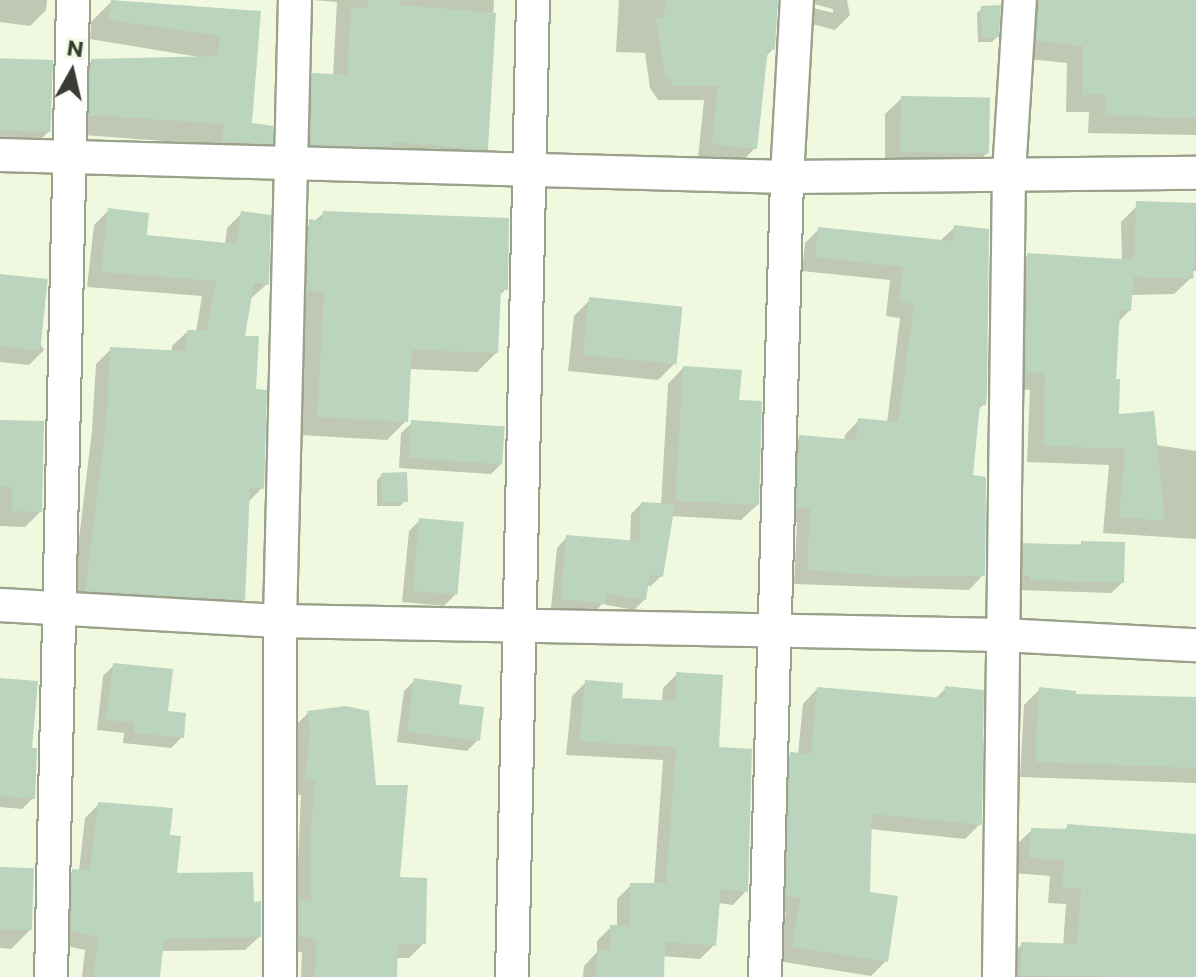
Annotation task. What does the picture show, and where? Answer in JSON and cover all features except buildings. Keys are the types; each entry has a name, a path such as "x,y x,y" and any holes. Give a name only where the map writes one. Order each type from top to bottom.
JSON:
{"street":[{"path":"51,977 73,0"},
{"path":"280,977 280,621 295,0"},
{"path":"512,977 533,0"},
{"path":"765,977 777,630 787,177 797,0"},
{"path":"999,977 1009,173 1020,0"},
{"path":"0,155 787,177 1196,173"},
{"path":"0,605 280,621 1002,635 1196,645"}]}
